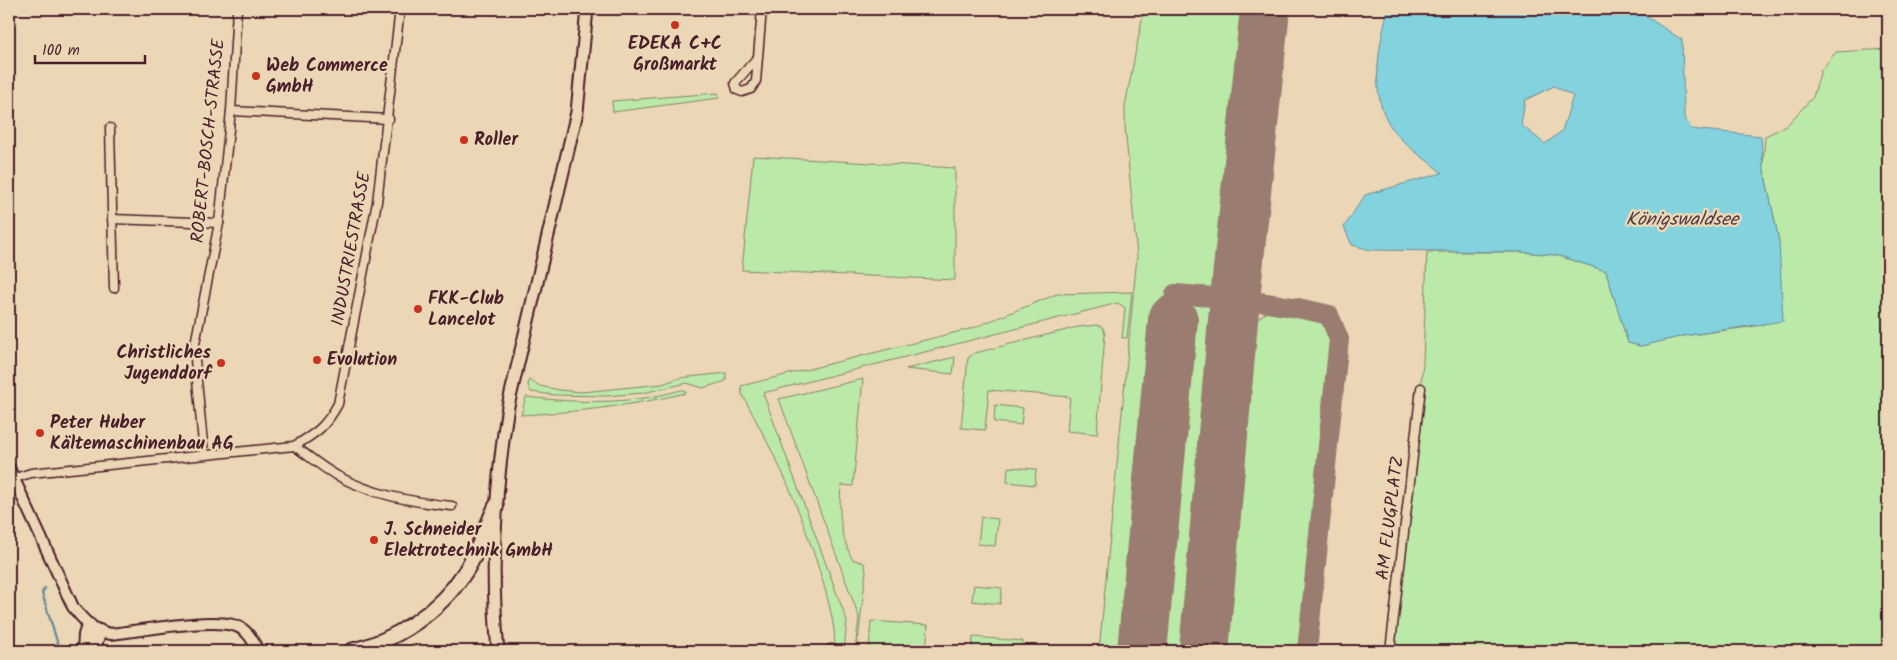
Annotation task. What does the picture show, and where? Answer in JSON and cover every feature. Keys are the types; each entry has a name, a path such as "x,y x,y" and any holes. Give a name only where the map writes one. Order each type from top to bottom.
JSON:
{"highway":[{"path":"351,651 401,632 434,608 465,572 496,506"},
{"path":"85,651 86,634 94,629 95,651"}],"main road":[{"path":"498,651 495,613 496,506 505,427 577,112 587,9"}],"street":[{"name":"ROBERT-BOSCH-STRASSE","path":"204,454 194,348 219,223 230,111 236,9"},
{"name":"INDUSTRIESTRASSE","path":"294,446 314,435 327,423 338,404 377,202 400,9"},
{"path":"756,59 762,9"},
{"path":"230,111 388,119"},
{"path":"110,128 114,288"},
{"path":"112,219 219,223"},
{"name":"AM FLUGPLATZ","path":"1390,651 1421,388"},
{"path":"15,478 31,473 294,446 336,475 374,491 410,502 452,506"},
{"path":"9,468 73,607 94,629 111,634 219,622 237,626 249,634 258,651"}],"green space":[{"path":"1144,9 1253,9 1193,651 1099,651 1137,256 1125,126 1125,106"},
{"path":"1888,49 1888,651 1392,651 1423,363 1427,252 1522,252 1556,255 1606,271 1628,343 1641,346 1683,336 1763,325 1779,241 1763,165 1765,136 1786,126 1813,97 1821,70 1836,52"},
{"path":"718,93 719,98 613,112 612,101"},
{"path":"753,156 955,168 955,280 742,270"},
{"path":"1132,292 1127,338 1122,338 1125,308 1118,303 763,393 847,621 844,651 833,651 835,637 832,617 818,565 784,476 742,394 741,386 973,328 1057,294"},
{"path":"1269,311 1321,321 1333,341 1304,651 1216,651 1247,325"},
{"path":"1097,325 1103,328 1105,334 1097,434 1067,431 1070,397 989,390 985,430 961,428 968,358 975,353 1078,327"},
{"path":"955,357 953,374 906,369"},
{"path":"726,373 726,381 703,388 687,383 643,393 606,396 554,395 531,392 528,385 529,380 540,386 582,392 662,384 680,378"},
{"path":"863,379 853,486 841,485 840,506 842,531 852,559 864,563 866,571 857,651 855,651 859,617 779,399"},
{"path":"684,390 686,393 624,405 521,415 526,397 565,401 604,401 642,398"},
{"path":"995,405 1023,408 1021,425 994,422"},
{"path":"1008,467 1036,469 1035,485 1007,482"},
{"path":"981,517 998,519 995,546 978,544"},
{"path":"974,585 1002,588 1000,604 972,601"},
{"path":"871,621 928,625 926,651 869,651"},
{"path":"973,637 1023,641 1022,651 972,651"}],"water":[{"name":"Königswaldsee","path":"1388,9 1635,9 1682,40 1684,116 1691,129 1761,136 1763,166 1779,241 1783,321 1683,336 1641,346 1628,343 1606,271 1556,255 1522,252 1371,250 1352,245 1344,227 1365,195 1442,173 1400,138 1389,124 1382,109 1379,93 1378,59","holes":["1554,86 1573,96 1562,131 1545,144 1521,125 1525,100"]}],"waterway":[{"path":"45,588 42,593 60,651"}],"taxiway":[{"path":"1173,320 1175,294 1252,301 1329,315 1339,339 1307,651"}],"runway":[{"path":"1204,651 1235,298 1265,9"},
{"path":"1142,651 1173,320"}],"place":[{"name":"EDEKA C+C Großmarkt","path":"675,25"},
{"name":"Web Commerce GmbH","path":"256,76"},
{"name":"Roller","path":"464,140"},
{"name":"FKK-Club Lancelot","path":"418,309"},
{"name":"Evolution","path":"317,360"},
{"name":"Christliches Jugenddorf","path":"221,363"},
{"name":"Peter Huber Kältemaschinenbau AG","path":"40,433"},
{"name":"J. Schneider Elektrotechnik GmbH","path":"374,540"}]}
